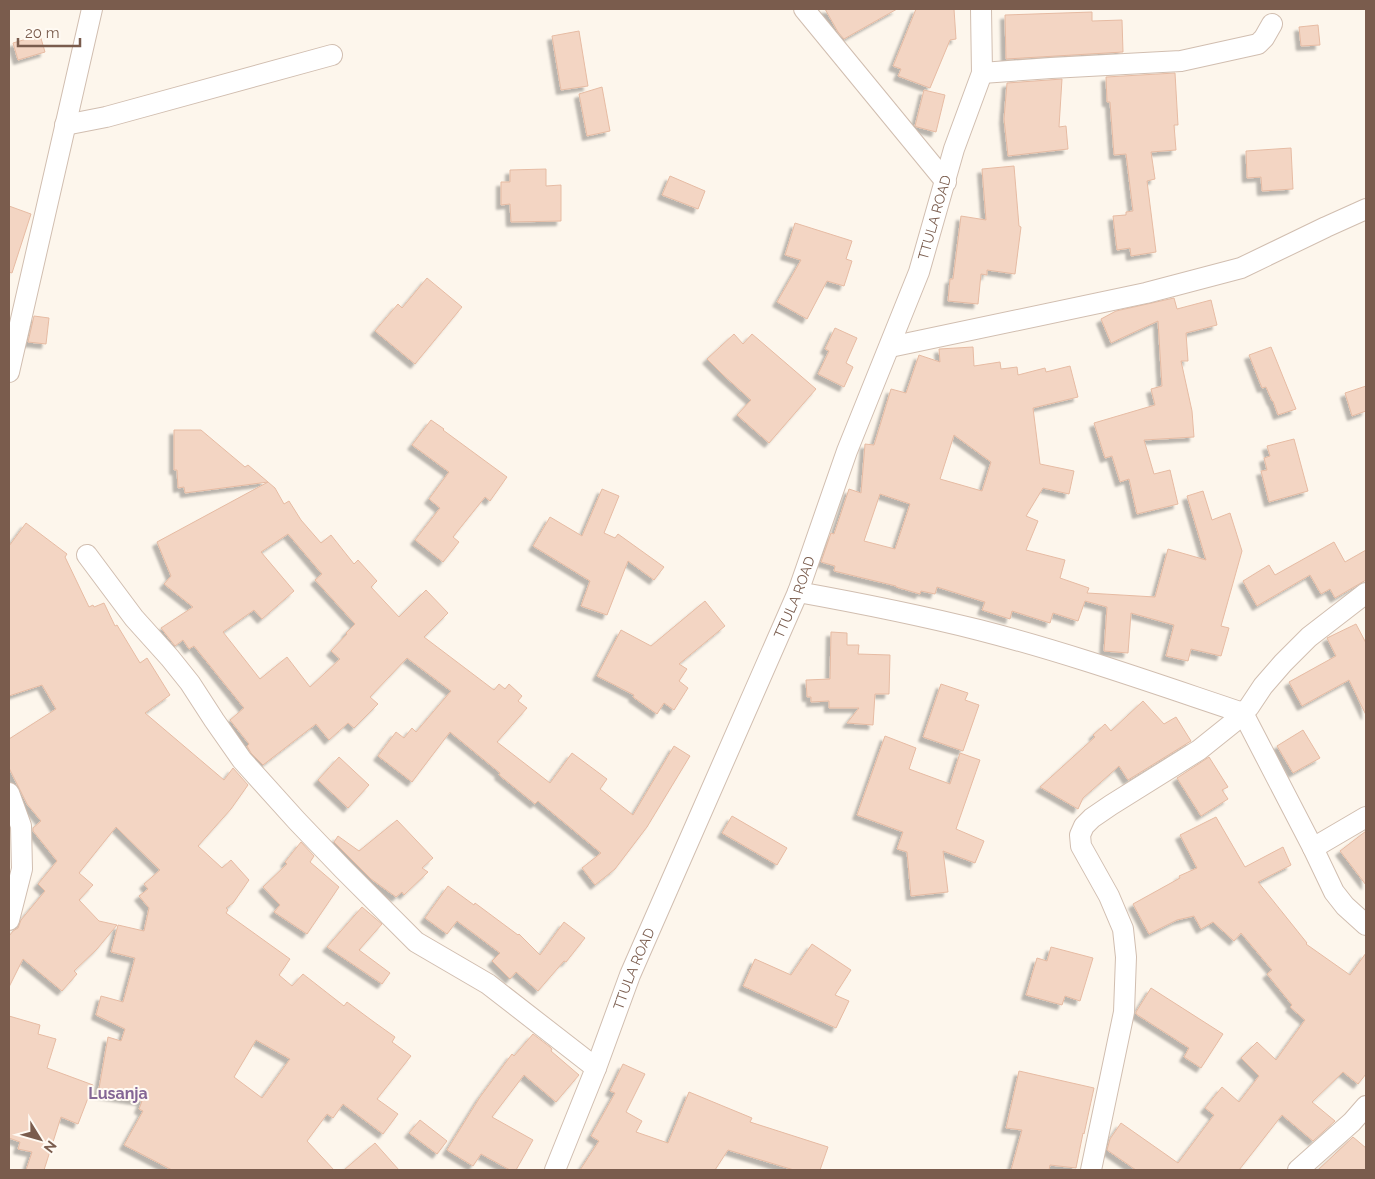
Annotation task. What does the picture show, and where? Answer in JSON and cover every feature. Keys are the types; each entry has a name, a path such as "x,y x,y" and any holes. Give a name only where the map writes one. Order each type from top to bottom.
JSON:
{"street":[{"path":"9,372 92,9"},
{"path":"804,9 946,182"},
{"name":"TTULA ROAD","path":"555,1170 596,1068 630,974 798,592 847,451 919,272 954,149 982,73 982,9"},
{"path":"982,73 1182,61 1248,48 1258,44 1272,24"},
{"path":"65,125 106,117 332,55"},
{"path":"890,346 1146,293 1241,268 1366,210"},
{"path":"87,556 134,618 190,683 242,760 343,869 416,942 488,984 596,1068"},
{"path":"798,592 899,611 981,631 1080,660 1243,713 1334,892 1345,906 1366,925"},
{"path":"1091,1170 1124,1012 1126,957 1123,929 1109,896 1081,846 1080,834 1084,826 1092,818 1200,750 1243,713 1268,680 1309,637 1366,593"},
{"path":"9,792 21,826 22,869 9,920"},
{"path":"1313,848 1366,817"},
{"path":"1298,1170 1352,1122 1366,1106"}],"building":[{"path":"825,9 897,9 844,39"},
{"path":"916,9 954,9 956,39 950,40 930,88 898,76 901,69 893,66"},
{"path":"1092,12 1092,21 1122,20 1123,52 1006,59 1005,15"},
{"path":"1318,25 1320,45 1301,46 1299,27"},
{"path":"579,31 588,86 561,90 552,36"},
{"path":"40,35 45,52 18,60 13,43"},
{"path":"1175,73 1178,125 1174,125 1176,150 1151,152 1155,179 1147,181 1156,252 1131,256 1130,248 1117,250 1113,216 1126,215 1126,212 1133,211 1126,154 1114,155 1110,102 1107,102 1106,77"},
{"path":"1062,79 1059,127 1066,126 1068,149 1008,156 1004,119 1007,83"},
{"path":"602,87 610,131 587,136 579,94"},
{"path":"924,90 945,95 936,132 915,126"},
{"path":"1291,148 1293,189 1262,191 1261,177 1247,178 1246,151"},
{"path":"1014,166 1019,226 1021,227 1015,274 987,270 987,275 981,274 978,304 948,301 950,279 953,279 961,216 986,220 982,169"},
{"path":"546,169 546,186 561,185 561,221 511,222 510,204 501,205 501,182 510,182 510,170"},
{"path":"670,176 705,191 698,209 662,195"},
{"path":"9,206 31,214 12,273 9,272"},
{"path":"795,223 852,241 846,259 852,261 844,286 827,281 807,319 777,302 801,260 785,255"},
{"path":"427,278 462,307 415,364 375,331 398,304 402,308"},
{"path":"1174,298 1177,309 1211,300 1217,325 1186,333 1188,361 1181,361 1192,411 1194,437 1144,440 1154,474 1170,470 1178,504 1137,514 1129,479 1120,482 1112,456 1105,458 1094,423 1155,405 1151,389 1162,386 1158,321 1111,343 1101,319 1116,311"},
{"path":"34,316 49,318 46,344 28,342"},
{"path":"835,328 857,338 846,363 853,367 844,387 818,374 829,351 825,349"},
{"path":"734,334 743,344 752,334 816,389 769,443 737,415 751,400 707,359"},
{"path":"973,347 974,366 1000,362 1001,369 1017,367 1018,375 1045,368 1046,372 1070,366 1078,397 1033,408 1040,464 1074,471 1069,494 1043,488 1026,516 1038,521 1026,550 1065,560 1060,578 1089,588 1087,593 1155,597 1168,549 1206,560 1187,496 1203,491 1212,520 1230,513 1242,551 1221,626 1229,628 1221,656 1191,649 1188,661 1166,656 1174,625 1131,613 1128,653 1104,651 1107,607 1085,601 1078,621 1053,613 1050,623 1012,611 1010,619 982,610 985,602 937,587 935,594 921,591 920,594 896,586 834,571 835,566 821,562 831,533 834,534 849,489 861,493 865,444 874,445 891,389 906,393 919,355 940,362 939,349","holes":["954,435 991,462 982,491 940,479","880,494 910,504 895,549 864,541"]},
{"path":"1271,347 1296,409 1278,415 1266,387 1262,388 1249,355"},
{"path":"1366,386 1366,411 1352,416 1345,393"},
{"path":"431,420 507,477 490,501 485,497 453,537 459,542 443,562 415,540 440,508 429,499 449,472 412,445"},
{"path":"174,430 201,430 245,467 248,465 268,482 185,493 184,487 178,488 177,470 174,470"},
{"path":"1294,439 1308,491 1269,502 1261,471 1267,470 1264,458 1270,456 1267,446"},
{"path":"268,482 275,488 284,504 289,501 301,520 321,543 331,535 354,564 358,560 377,581 371,587 399,617 426,590 448,613 424,637 494,690 499,684 505,689 509,684 522,696 518,701 527,708 497,742 550,783 572,753 607,779 600,789 633,815 674,746 690,756 647,827 615,869 595,885 582,868 601,853 538,801 535,804 450,732 412,782 378,756 396,732 404,738 412,728 416,732 451,691 407,658 370,697 378,704 354,728 348,723 329,740 316,724 263,765 251,753 247,746 249,744 230,720 244,708 194,646 189,649 183,640 175,646 161,628 193,607 164,584 171,576 157,542","holes":["288,534 322,574 315,580 355,624 331,651 340,659 310,687 287,657 260,679 223,632 254,610 262,619 294,591 261,552"]},
{"path":"602,489 619,496 604,533 615,538 618,534 664,567 654,580 628,561 607,615 581,606 590,581 533,546 550,517 582,536"},
{"path":"26,523 67,554 65,557 89,607 104,603 115,626 117,625 140,663 147,658 170,695 145,713 224,780 233,768 248,785 231,809 198,846 222,868 231,860 249,880 233,903 226,908 228,910 226,913 290,959 279,975 292,986 303,974 344,1006 347,1002 395,1037 392,1042 411,1056 377,1099 398,1114 383,1134 343,1104 333,1118 327,1114 307,1141 334,1170 172,1170 124,1145 143,1111 139,1109 142,1101 98,1094 108,1037 121,1041 125,1029 96,1015 101,996 123,1002 135,958 111,952 118,925 144,931 149,908 139,896 148,889 144,884 160,870 116,827 79,873 93,885 79,900 99,921 117,925 97,949 74,971 77,974 62,991 23,959 9,987 9,936 18,928 21,920 45,891 38,884 57,861 33,831 33,828 41,821 27,804 9,768 9,739 56,709 42,685 9,696 9,546","holes":["256,1040 290,1059 262,1098 234,1077"]},
{"path":"1334,542 1345,562 1366,550 1366,580 1335,598 1330,589 1321,594 1310,575 1257,606 1243,581 1269,565 1275,575"},
{"path":"705,601 725,626 679,664 687,669 679,681 688,688 674,710 664,703 657,714 633,697 634,695 597,676 621,630 651,646"},
{"path":"1356,624 1366,643 1366,715 1349,680 1302,706 1289,682 1336,656 1327,638"},
{"path":"831,632 847,633 847,645 859,645 858,654 890,655 889,694 875,694 873,725 847,723 859,708 829,708 829,701 811,702 811,697 807,697 806,680 830,679"},
{"path":"941,684 968,693 965,700 979,705 963,751 923,737"},
{"path":"1143,701 1164,724 1176,717 1191,741 1128,780 1119,766 1083,798 1078,809 1040,787 1095,737 1093,735 1105,724 1111,731"},
{"path":"1303,730 1320,758 1293,773 1277,746"},
{"path":"885,736 916,748 909,769 950,784 960,753 980,760 956,829 984,841 975,863 943,851 948,892 911,896 907,852 897,849 903,832 857,815"},
{"path":"339,757 369,785 348,808 318,780"},
{"path":"1209,757 1228,787 1222,790 1228,799 1201,816 1177,778"},
{"path":"732,816 787,848 777,865 722,833"},
{"path":"1216,817 1245,867 1283,847 1291,865 1258,882 1306,944 1350,975 1366,953 1366,1074 1358,1084 1343,1072 1312,1102 1335,1121 1313,1141 1282,1115 1239,1170 1136,1170 1107,1150 1110,1139 1121,1123 1178,1163 1214,1115 1205,1108 1222,1087 1239,1102 1259,1076 1241,1058 1257,1042 1276,1060 1305,1020 1290,1007 1292,1005 1267,974 1272,970 1241,933 1234,941 1213,922 1201,929 1194,916 1177,920 1149,934 1133,904 1180,878 1179,876 1197,868 1180,835"},
{"path":"397,820 433,858 422,868 428,872 404,895 402,892 396,897 371,879 334,842 338,836 359,851"},
{"path":"1366,831 1366,885 1340,851"},
{"path":"301,842 314,856 310,862 339,887 307,934 274,912 280,905 263,887 287,864 285,862"},
{"path":"448,886 519,934 540,955 564,922 585,938 566,962 564,961 538,991 516,972 510,979 492,961 500,953 457,921 447,934 425,918"},
{"path":"362,907 382,924 359,950 390,973 382,984 327,947"},
{"path":"812,944 851,970 835,995 849,1001 836,1028 743,986 755,959 791,975"},
{"path":"1051,947 1093,958 1080,1001 1065,996 1062,1005 1026,995 1037,958 1047,961"},
{"path":"1151,988 1223,1034 1201,1068 1184,1057 1189,1048 1136,1014"},
{"path":"9,1016 40,1025 38,1034 56,1039 47,1068 93,1085 78,1124 61,1117 44,1170 26,1170 32,1152 18,1149 20,1142 9,1138"},
{"path":"533,1034 550,1047 551,1051 579,1075 556,1102 524,1075 492,1117 533,1140 516,1170 510,1170 481,1154 473,1166 447,1150 480,1097 512,1054 514,1056"},
{"path":"623,1064 645,1074 626,1112 642,1121 636,1132 668,1143 689,1092 752,1118 750,1122 828,1147 820,1170 794,1170 728,1150 715,1170 580,1170 599,1141 591,1136 615,1093 610,1091"},
{"path":"1019,1071 1094,1088 1076,1168 1050,1165 1049,1170 1011,1170 1022,1130 1006,1128"},
{"path":"420,1120 447,1141 437,1154 409,1133"},
{"path":"1353,1137 1366,1148 1366,1170 1318,1170"},
{"path":"375,1143 399,1170 344,1170"}],"district":[{"name":"Lusanja","path":"118,1093"}]}
